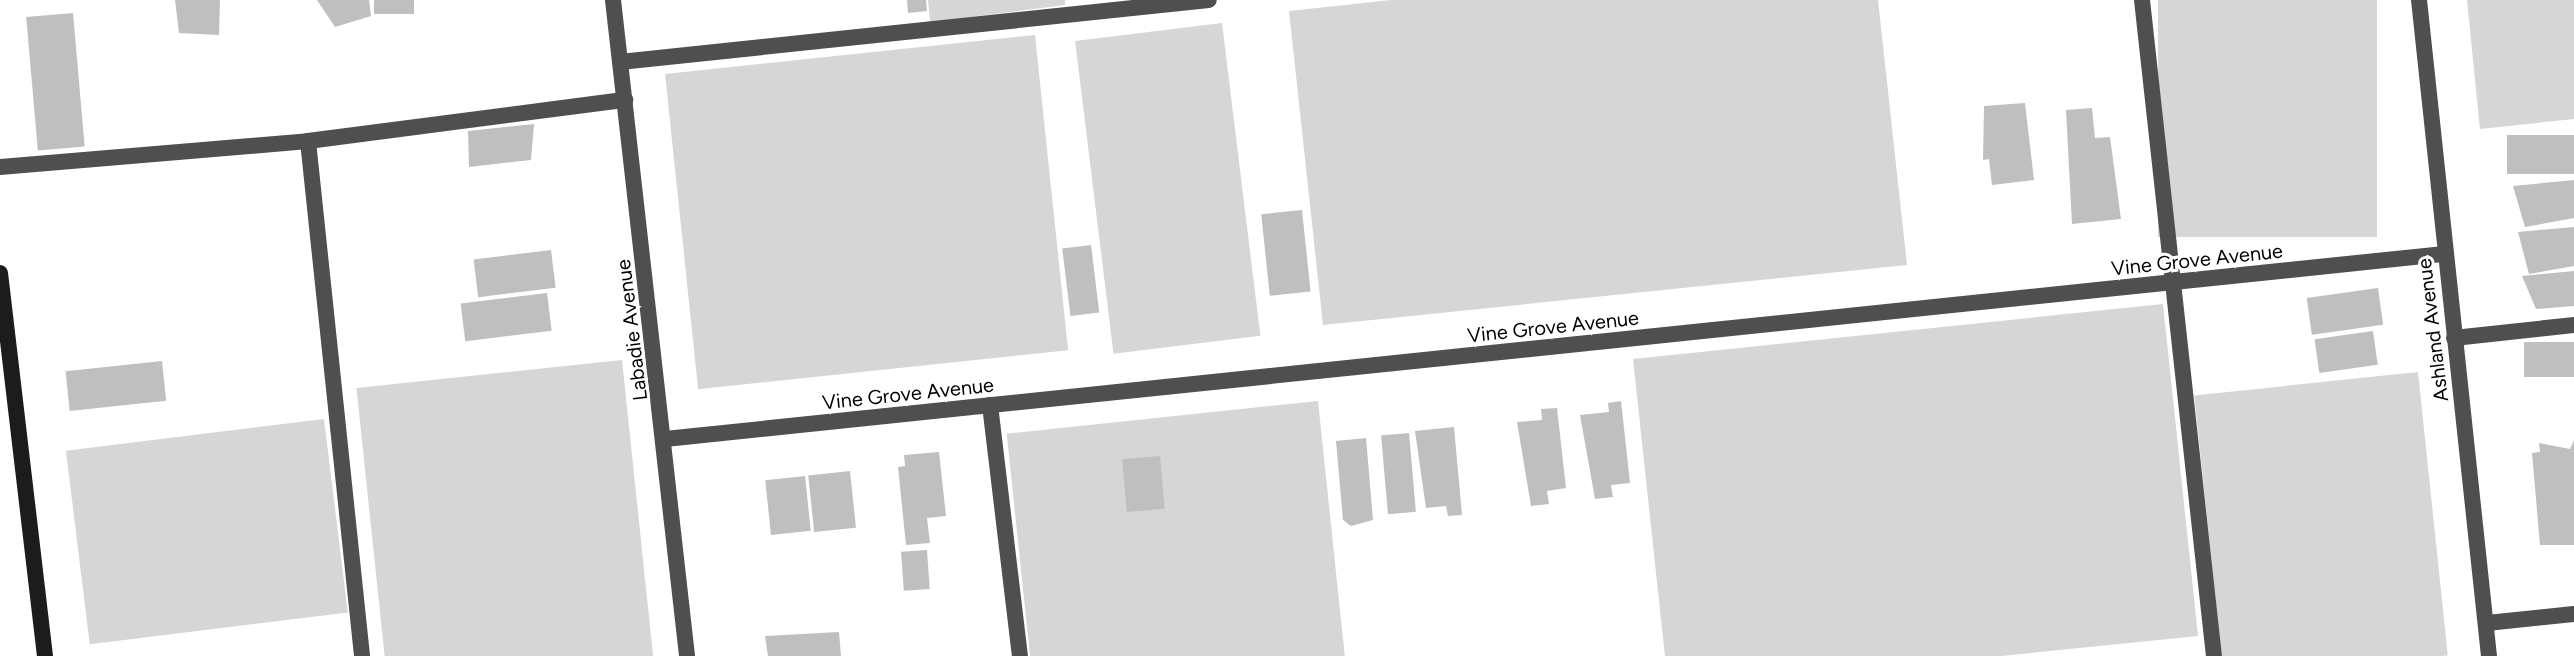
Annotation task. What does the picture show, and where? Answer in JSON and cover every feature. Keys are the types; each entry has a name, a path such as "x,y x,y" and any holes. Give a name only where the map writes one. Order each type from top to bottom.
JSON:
{"street":[{"name":"Labadie Avenue","path":"613,0 665,439 687,656"},
{"path":"620,62 1209,0"},
{"path":"2142,0 2214,656"},
{"name":"Ashland Avenue","path":"2419,0 2489,656"},
{"path":"0,167 308,141 625,100"},
{"path":"308,141 362,656"},
{"name":"Vine Grove Avenue","path":"665,439 2444,254"},
{"path":"0,273 45,656"},
{"path":"2454,338 2574,325"},
{"path":"990,405 1020,656"},
{"path":"2487,623 2574,614"}],"shaded area":[{"path":"928,0 1065,0 1065,5 930,22"},
{"path":"1391,0 1878,0 1907,265 1323,325 1289,11"},
{"path":"2158,0 2377,0 2377,237 2158,237"},
{"path":"2467,0 2574,0 2574,119 2480,129"},
{"path":"1222,23 1260,336 1113,354 1075,41"},
{"path":"1035,35 1068,350 698,389 665,74"},
{"path":"2163,304 2198,636 2001,656 1665,656 1633,359"},
{"path":"622,360 653,656 385,656 356,388"},
{"path":"2418,372 2448,655 2222,656 2194,396"},
{"path":"1318,401 1345,656 1030,656 1007,434"},
{"path":"324,419 348,613 90,644 66,451"}],"building":[{"path":"175,0 220,0 219,35 179,33"},
{"path":"317,0 369,0 371,16 335,27"},
{"path":"374,0 414,0 414,14 374,14"},
{"path":"907,0 926,0 927,11 908,13"},
{"path":"73,13 85,146 38,151 26,17"},
{"path":"2025,103 2034,180 1992,185 1989,159 1983,160 1984,106"},
{"path":"2092,108 2095,138 2110,137 2121,219 2072,224 2066,110"},
{"path":"534,124 531,160 469,167 468,131"},
{"path":"2507,135 2574,135 2574,174 2507,174"},
{"path":"2574,180 2574,218 2525,227 2513,186"},
{"path":"1302,210 1311,292 1270,296 1261,214"},
{"path":"2574,227 2574,266 2529,274 2518,232"},
{"path":"1091,245 1099,312 1071,316 1062,249"},
{"path":"551,250 556,288 478,297 474,260"},
{"path":"2574,271 2574,306 2536,309 2522,276"},
{"path":"2378,288 2383,325 2312,335 2307,298"},
{"path":"547,293 552,331 465,341 461,304"},
{"path":"2373,331 2378,365 2319,373 2315,339"},
{"path":"2524,342 2574,342 2574,377 2524,377"},
{"path":"162,361 166,401 70,411 66,371"},
{"path":"1621,401 1630,483 1611,485 1613,497 1595,499 1580,415 1609,412 1608,403"},
{"path":"1557,408 1566,488 1547,491 1549,504 1531,506 1517,422 1542,420 1541,409"},
{"path":"1454,427 1462,515 1448,516 1446,506 1426,508 1415,431"},
{"path":"1409,433 1416,512 1388,514 1381,435"},
{"path":"1366,438 1373,520 1351,526 1343,520 1336,441"},
{"path":"2574,440 2574,545 2540,545 2532,453 2540,452 2539,443 2570,449"},
{"path":"939,452 946,516 927,518 930,543 906,545 898,467 905,466 904,455"},
{"path":"1160,456 1165,509 1127,512 1122,459"},
{"path":"850,471 856,528 814,532 808,475"},
{"path":"805,476 811,531 771,535 765,480"},
{"path":"927,550 930,589 904,591 901,552"},
{"path":"839,632 841,656 768,656 765,636"}]}
